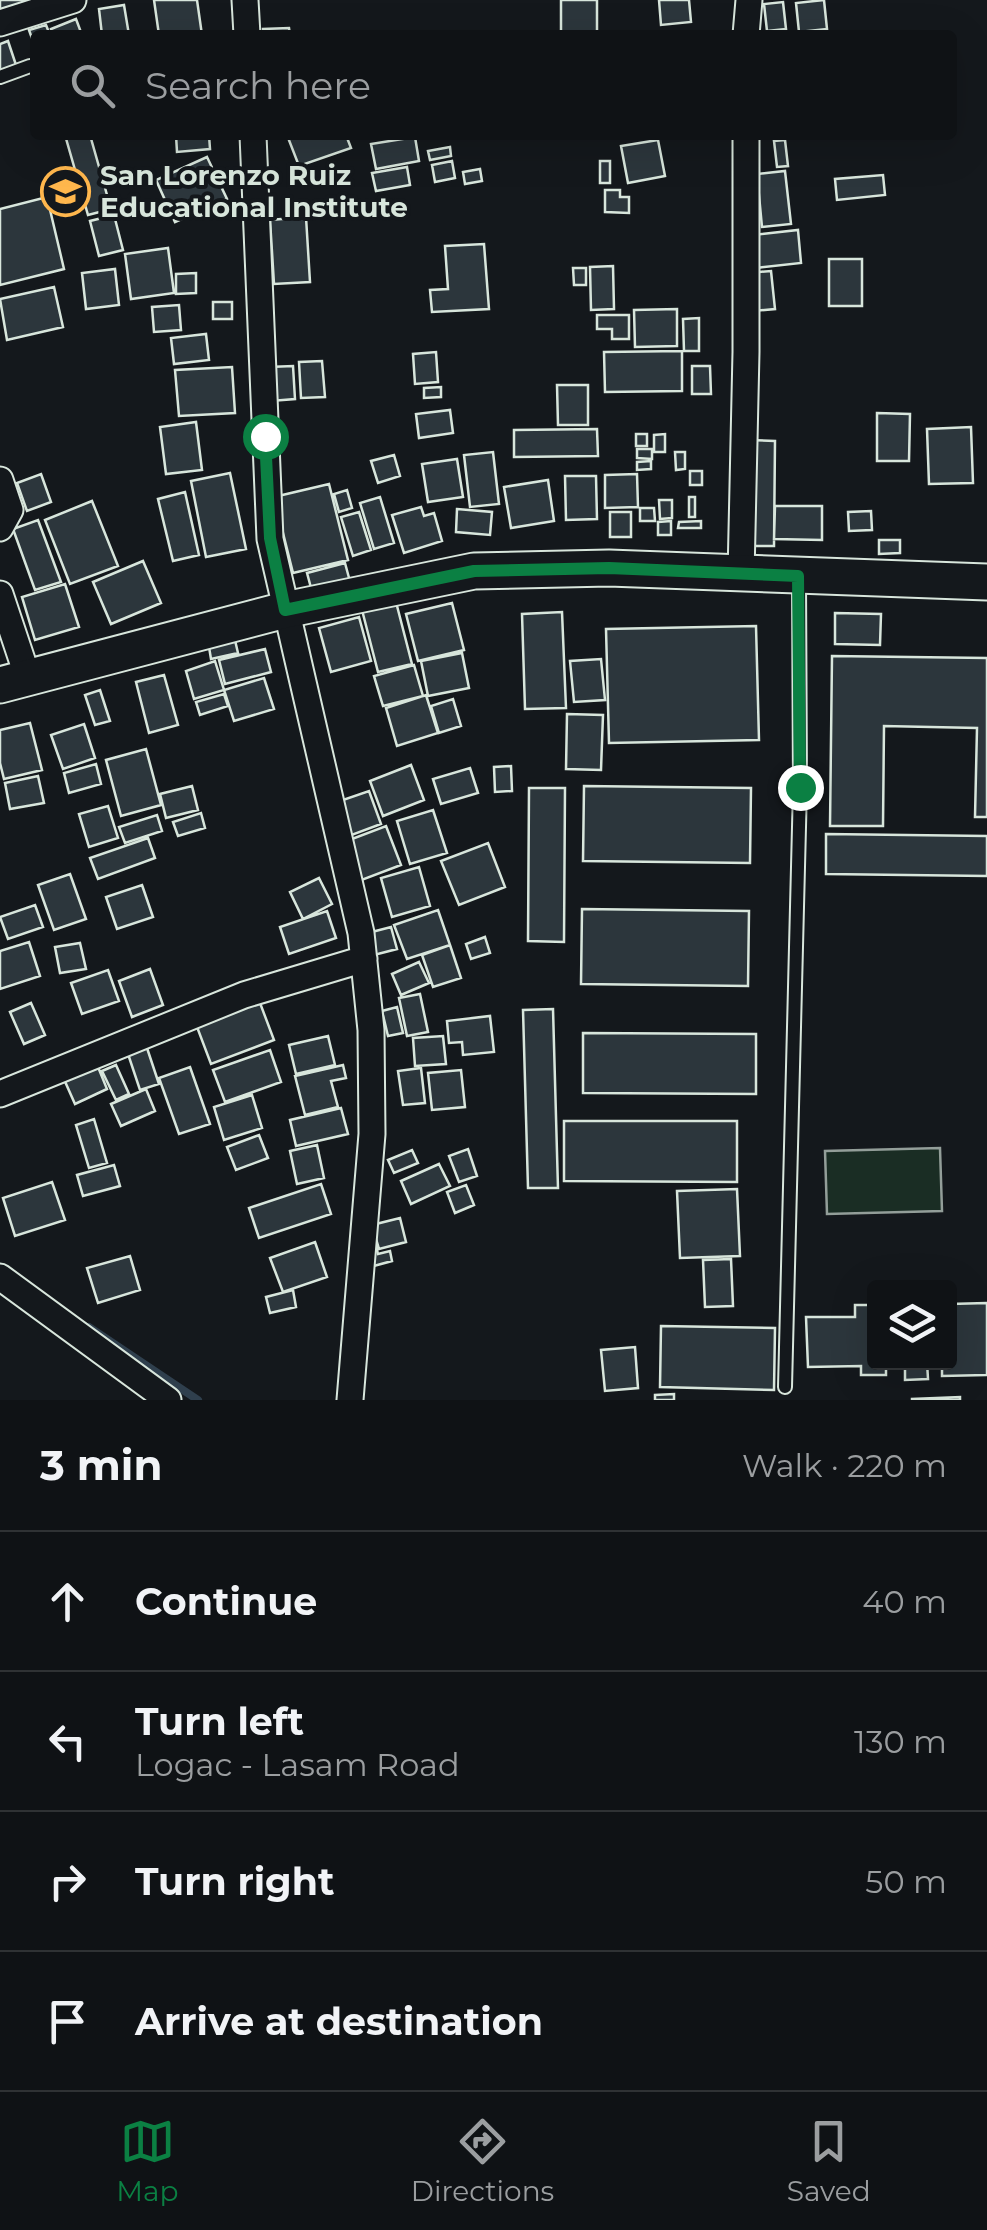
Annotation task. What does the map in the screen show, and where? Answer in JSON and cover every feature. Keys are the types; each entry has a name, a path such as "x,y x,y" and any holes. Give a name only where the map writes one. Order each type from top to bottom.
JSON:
{"main road":[{"path":"14,681 285,610 474,571 609,568 987,582"}],"street":[{"path":"0,23 73,0"},
{"path":"245,0 247,30"},
{"path":"746,30 749,0"},
{"path":"253,140 270,538 361,933 371,1030 372,1134 350,1400"},
{"path":"741,575 746,140"},
{"path":"0,480 10,510 0,528"},
{"path":"0,594 14,681"},
{"path":"0,1094 244,995 364,959"},
{"path":"0,1278 168,1400"}],"lane":[{"path":"0,76 30,66"},
{"path":"785,1387 800,787 798,576"}],"green space":[{"path":"940,1148 942,1211 827,1214 825,1151"}],"building":[{"path":"0,0 37,0 0,13"},
{"path":"154,0 197,0 201,30 158,30"},
{"path":"561,0 597,0 597,30 561,30"},
{"path":"659,0 689,0 691,22 661,25"},
{"path":"824,0 827,29 799,30 796,3"},
{"path":"783,2 786,29 767,30 764,4"},
{"path":"124,5 128,30 101,30 99,9"},
{"path":"76,19 80,30 51,30"},
{"path":"8,41 17,68 0,73 0,44"},
{"path":"66,140 91,140 111,209 88,215"},
{"path":"176,140 209,140 210,149 177,152"},
{"path":"289,140 348,140 351,148 299,166"},
{"path":"416,140 419,161 376,169 371,144"},
{"path":"658,140 665,176 628,183 621,146"},
{"path":"785,140 788,166 777,167 774,141"},
{"path":"450,147 451,156 430,160 428,151"},
{"path":"207,157 227,199 175,222 156,180"},
{"path":"452,161 455,178 435,182 432,165"},
{"path":"600,161 610,161 610,183 600,183"},
{"path":"407,167 410,185 376,191 372,173"},
{"path":"480,169 482,181 465,184 463,172"},
{"path":"785,171 791,224 762,227 757,174"},
{"path":"883,175 885,195 837,200 835,179"},
{"path":"605,190 620,190 620,197 629,197 629,213 605,212"},
{"path":"47,197 64,269 0,285 0,209"},
{"path":"114,215 123,250 99,256 90,221"},
{"path":"306,217 310,282 274,284 270,220"},
{"path":"798,230 801,263 756,268 753,235"},
{"path":"484,244 489,309 432,312 430,290 448,289 445,246"},
{"path":"168,248 174,293 131,299 125,254"},
{"path":"829,259 862,259 862,306 829,306"},
{"path":"613,266 614,309 591,310 590,267"},
{"path":"573,268 586,268 586,285 574,285"},
{"path":"115,269 119,305 86,309 82,273"},
{"path":"771,271 775,309 752,311 748,273"},
{"path":"196,273 196,293 176,294 176,274"},
{"path":"54,287 63,327 7,340 0,299"},
{"path":"213,302 232,302 232,319 213,319"},
{"path":"179,305 181,330 154,332 152,307"},
{"path":"677,309 677,346 635,347 634,310"},
{"path":"597,315 629,315 629,339 612,339 612,329 597,329"},
{"path":"699,318 699,351 684,351 683,319"},
{"path":"206,334 209,360 174,364 171,338"},
{"path":"682,351 682,391 605,392 604,352"},
{"path":"436,352 438,382 415,384 413,354"},
{"path":"322,361 325,397 301,398 299,362"},
{"path":"293,366 295,399 271,401 269,367"},
{"path":"692,366 710,366 711,394 692,394"},
{"path":"232,367 235,413 179,416 175,370"},
{"path":"557,385 588,385 588,425 558,425"},
{"path":"441,387 441,397 424,398 424,388"},
{"path":"450,410 453,433 419,438 416,414"},
{"path":"877,413 910,414 909,461 877,461"},
{"path":"196,422 202,470 166,474 160,427"},
{"path":"971,427 973,483 929,484 927,429"},
{"path":"597,429 598,456 514,457 514,430"},
{"path":"636,434 647,434 647,446 636,446"},
{"path":"665,434 665,452 654,452 654,435"},
{"path":"749,440 775,441 774,546 748,546"},
{"path":"637,449 652,449 652,459 637,458"},
{"path":"493,452 499,504 470,507 464,455"},
{"path":"675,452 685,452 685,469 676,470"},
{"path":"394,455 400,476 378,483 371,461"},
{"path":"457,459 463,497 428,502 422,464"},
{"path":"651,461 651,469 637,470 637,462"},
{"path":"690,471 702,471 702,485 690,485"},
{"path":"230,473 246,549 206,557 191,481"},
{"path":"41,474 51,502 27,511 17,483"},
{"path":"637,474 638,507 605,508 605,475"},
{"path":"565,476 596,476 597,519 566,520"},
{"path":"548,480 554,521 511,528 504,487"},
{"path":"329,484 348,560 293,573 274,497"},
{"path":"347,490 352,508 339,512 334,494"},
{"path":"185,492 199,555 173,561 158,499"},
{"path":"380,497 394,543 374,549 360,503"},
{"path":"689,497 695,497 695,517 689,517"},
{"path":"659,500 672,500 672,518 660,519"},
{"path":"92,501 118,566 70,584 45,520"},
{"path":"775,506 822,506 822,540 774,539"},
{"path":"421,507 424,516 434,513 442,541 404,553 392,515"},
{"path":"640,508 654,508 655,521 640,521"},
{"path":"457,509 492,512 490,535 456,532"},
{"path":"871,511 872,530 849,531 848,512"},
{"path":"359,512 371,550 353,556 341,517"},
{"path":"610,512 631,512 631,537 610,537"},
{"path":"38,520 61,582 35,590 13,529"},
{"path":"671,521 671,535 658,535 658,522"},
{"path":"701,521 701,528 678,528 679,522"},
{"path":"879,540 900,540 900,553 879,554"},
{"path":"143,561 161,603 111,624 93,582"},
{"path":"345,563 352,589 314,599 307,573"},
{"path":"65,584 79,627 35,640 22,597"},
{"path":"396,602 412,664 378,672 362,610"},
{"path":"452,603 464,650 418,661 406,614"},
{"path":"562,612 566,708 525,709 522,614"},
{"path":"835,613 881,614 880,645 835,644"},
{"path":"359,617 371,661 331,672 319,628"},
{"path":"756,626 759,740 609,743 606,629"},
{"path":"234,636 238,653 211,659 208,641"},
{"path":"265,649 271,672 225,684 219,660"},
{"path":"462,653 469,688 428,696 421,661"},
{"path":"832,656 987,658 987,817 975,817 977,728 884,726 883,826 830,826"},
{"path":"601,659 605,700 574,702 570,661"},
{"path":"215,661 224,690 194,699 186,671"},
{"path":"414,665 423,696 383,706 374,676"},
{"path":"164,675 178,725 149,733 136,682"},
{"path":"264,678 274,709 234,721 224,690"},
{"path":"100,690 110,721 95,725 85,695"},
{"path":"224,694 228,706 200,715 196,702"},
{"path":"426,695 438,733 397,746 386,708"},
{"path":"453,699 461,726 439,733 431,706"},
{"path":"567,714 603,715 601,770 566,769"},
{"path":"30,723 42,770 4,779 0,730"},
{"path":"84,724 95,758 63,769 51,735"},
{"path":"146,749 161,805 121,816 106,760"},
{"path":"96,764 101,784 69,793 64,773"},
{"path":"411,765 424,800 383,816 370,781"},
{"path":"511,766 512,791 495,792 494,767"},
{"path":"470,768 478,793 441,804 433,779"},
{"path":"38,776 44,803 10,809 5,783"},
{"path":"192,786 198,810 166,818 160,794"},
{"path":"584,786 751,788 750,863 583,861"},
{"path":"529,788 565,788 564,942 528,941"},
{"path":"369,791 381,824 349,836 337,802"},
{"path":"108,806 118,838 89,847 79,814"},
{"path":"433,810 447,853 410,864 397,821"},
{"path":"201,813 205,828 178,836 173,822"},
{"path":"157,815 162,831 125,843 119,827"},
{"path":"386,826 401,865 359,881 344,842"},
{"path":"826,834 987,836 987,876 826,874"},
{"path":"148,838 155,858 98,879 90,858"},
{"path":"488,843 505,887 459,905 441,861"},
{"path":"419,867 430,906 392,917 381,878"},
{"path":"70,874 86,919 54,930 38,885"},
{"path":"319,878 332,904 303,919 290,892"},
{"path":"142,885 153,917 117,929 106,897"},
{"path":"35,905 43,927 8,939 0,917"},
{"path":"582,909 749,911 748,986 581,984"},
{"path":"438,910 450,945 407,959 394,925"},
{"path":"327,911 336,938 289,954 280,927"},
{"path":"391,927 397,949 374,955 368,933"},
{"path":"485,937 490,953 471,959 466,944"},
{"path":"29,942 40,976 0,989 0,951"},
{"path":"80,943 86,969 60,973 55,947"},
{"path":"450,945 461,978 433,987 422,955"},
{"path":"419,962 429,983 401,995 392,974"},
{"path":"150,969 163,1005 132,1017 119,981"},
{"path":"108,970 119,1001 82,1014 71,983"},
{"path":"420,994 428,1032 407,1036 399,998"},
{"path":"257,995 274,1040 211,1064 194,1019"},
{"path":"31,1003 45,1035 24,1044 10,1012"},
{"path":"397,1007 403,1033 388,1036 382,1011"},
{"path":"553,1009 558,1188 528,1188 523,1010"},
{"path":"490,1016 494,1052 463,1055 462,1042 449,1043 447,1021"},
{"path":"583,1033 756,1034 756,1094 583,1093"},
{"path":"328,1036 335,1065 296,1074 289,1045"},
{"path":"443,1036 446,1064 415,1066 413,1038"},
{"path":"145,1042 159,1084 140,1090 126,1048"},
{"path":"270,1050 281,1082 225,1102 213,1070"},
{"path":"96,1062 107,1089 75,1104 63,1077"},
{"path":"116,1065 129,1094 116,1100 102,1071"},
{"path":"343,1065 346,1078 331,1081 338,1107 305,1115 295,1076"},
{"path":"190,1067 210,1124 179,1134 159,1078"},
{"path":"421,1068 425,1103 403,1105 398,1071"},
{"path":"461,1070 465,1107 432,1110 428,1073"},
{"path":"146,1089 155,1111 121,1126 111,1104"},
{"path":"252,1095 262,1128 224,1140 214,1107"},
{"path":"341,1108 348,1134 296,1146 290,1120"},
{"path":"94,1119 107,1163 89,1168 76,1125"},
{"path":"564,1121 737,1121 737,1182 564,1181"},
{"path":"259,1135 268,1158 236,1170 227,1147"},
{"path":"317,1145 324,1178 297,1184 290,1151"},
{"path":"468,1149 477,1176 459,1182 449,1156"},
{"path":"412,1150 418,1163 394,1173 388,1160"},
{"path":"439,1164 450,1186 411,1204 401,1181"},
{"path":"114,1165 120,1186 83,1196 77,1175"},
{"path":"52,1182 65,1220 15,1236 3,1198"},
{"path":"321,1184 331,1214 259,1238 249,1208"},
{"path":"466,1185 474,1205 455,1213 447,1192"},
{"path":"737,1189 740,1256 680,1258 677,1191"},
{"path":"400,1218 406,1242 379,1249 372,1225"},
{"path":"315,1242 327,1277 283,1292 270,1258"},
{"path":"375,1242 378,1254 390,1251 392,1261 370,1267"},
{"path":"130,1256 140,1290 98,1303 87,1268"},
{"path":"731,1259 733,1306 705,1307 703,1260"},
{"path":"293,1290 296,1307 270,1313 266,1297"},
{"path":"987,1303 987,1375 942,1376 942,1370 957,1370 957,1304"},
{"path":"855,1305 867,1305 867,1370 886,1370 886,1375 861,1375 861,1366 808,1367 806,1317 855,1317"},
{"path":"661,1326 775,1328 774,1390 660,1387"},
{"path":"635,1347 638,1388 605,1391 601,1350"},
{"path":"905,1370 927,1370 928,1379 905,1380"},
{"path":"674,1394 674,1400 655,1400 655,1395"},
{"path":"912,1399 960,1400 912,1400"}],"waterway":[{"path":"89,1327 198,1400"}],"place":[{"name":"San Lorenzo Ruiz Educational Institute","path":"65,191"}],"route":[{"path":"265,436 270,538 285,610 474,571 609,568 798,576 800,787"}]}
